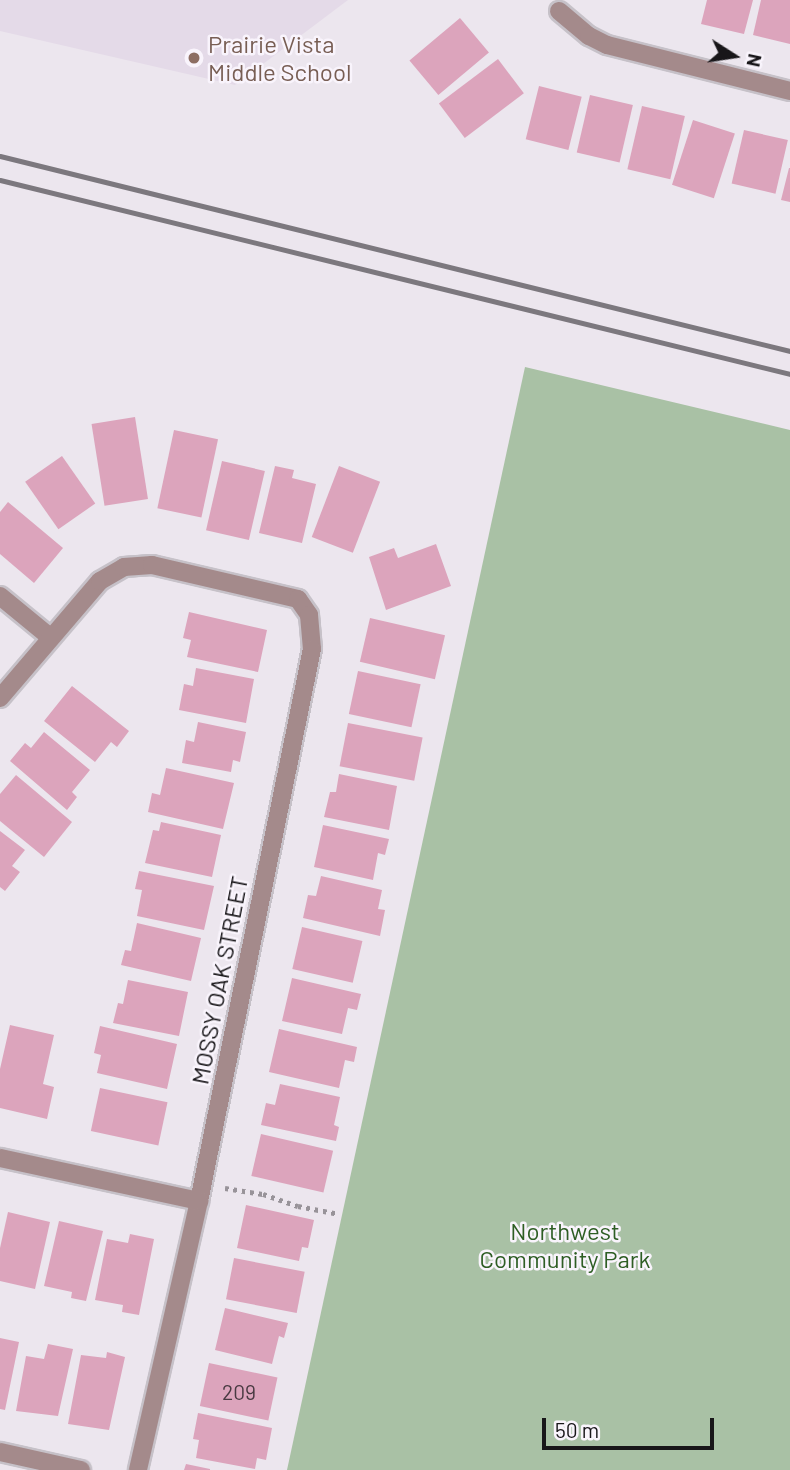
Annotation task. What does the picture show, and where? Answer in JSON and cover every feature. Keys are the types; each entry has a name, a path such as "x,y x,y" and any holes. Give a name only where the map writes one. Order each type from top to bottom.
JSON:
{"street":[{"path":"559,11 589,36 607,45 790,91"},
{"name":"MOSSY OAK STREET","path":"50,638 100,581 124,567 152,565 298,599 309,615 312,649 200,1201 138,1470"},
{"path":"0,596 50,638 0,698"},
{"path":"0,1158 200,1201"},
{"path":"0,1452 82,1470"}],"path":[{"path":"225,1188 263,1194 298,1206 335,1213"}],"shaded area":[{"name":"Prairie Vista Middle School","path":"0,0 348,0 235,85 0,31"}],"green space":[{"name":"Northwest Community Park","path":"525,367 790,430 790,1470 287,1470"}],"building":[{"path":"707,0 753,0 744,34 701,24"},
{"path":"761,0 790,0 790,44 753,35"},
{"path":"460,18 489,52 438,95 409,60"},
{"path":"498,59 524,93 465,138 439,104"},
{"path":"539,86 582,97 568,150 526,139"},
{"path":"590,95 633,105 620,162 577,152"},
{"path":"642,106 685,116 670,179 627,169"},
{"path":"693,120 735,134 714,198 672,185"},
{"path":"744,130 788,140 775,194 732,184"},
{"path":"790,168 790,202 781,200"},
{"path":"135,417 148,499 105,506 92,424"},
{"path":"174,430 218,439 201,518 157,508"},
{"path":"62,456 95,504 58,529 25,482"},
{"path":"222,461 265,471 249,540 206,530"},
{"path":"275,466 294,470 292,478 316,484 302,543 259,533"},
{"path":"339,466 380,482 353,553 312,537"},
{"path":"8,502 63,548 34,583 0,554 0,512"},
{"path":"436,544 451,586 386,610 369,557 394,548 398,558"},
{"path":"189,612 267,630 258,672 187,657 191,640 183,638"},
{"path":"370,618 445,635 435,679 360,662"},
{"path":"196,668 254,679 246,723 179,710 184,684 193,686"},
{"path":"358,671 421,684 411,727 349,714"},
{"path":"72,686 129,731 117,747 111,742 95,762 44,721"},
{"path":"198,722 246,732 240,762 233,760 231,772 182,763 186,740 194,742"},
{"path":"348,723 423,738 414,781 340,766"},
{"path":"44,732 90,770 72,792 77,797 67,810 10,761 25,743 31,748"},
{"path":"166,768 234,783 223,829 148,812 152,793 160,795"},
{"path":"339,774 397,786 389,830 324,817 330,792 336,792"},
{"path":"16,775 72,822 44,857 0,821 0,794"},
{"path":"161,822 221,835 212,877 145,863 153,830 159,831"},
{"path":"323,825 389,839 385,855 378,853 373,880 314,867"},
{"path":"0,831 25,850 12,866 20,872 5,891 0,887"},
{"path":"139,871 214,886 204,930 137,916 142,890 135,889"},
{"path":"321,876 382,890 378,909 385,910 380,936 303,918 308,895 316,896"},
{"path":"137,923 201,938 191,981 121,965 125,950 131,951"},
{"path":"302,927 362,941 353,983 292,969"},
{"path":"292,978 361,994 357,1010 348,1008 342,1034 282,1021"},
{"path":"128,980 188,992 179,1036 113,1023 118,1003 123,1004"},
{"path":"10,1025 54,1035 43,1084 54,1087 47,1119 0,1108 0,1069"},
{"path":"100,1026 177,1044 167,1089 97,1073 101,1055 94,1053"},
{"path":"279,1029 357,1047 354,1062 345,1060 339,1088 269,1072"},
{"path":"280,1084 340,1097 334,1125 339,1127 336,1141 261,1125 266,1103 275,1105"},
{"path":"100,1088 167,1102 158,1145 91,1131"},
{"path":"261,1134 333,1151 323,1193 251,1176"},
{"path":"246,1205 314,1220 308,1248 302,1247 299,1261 237,1248"},
{"path":"8,1212 50,1222 35,1289 0,1281 0,1248"},
{"path":"59,1221 103,1231 86,1301 71,1298 72,1292 44,1286"},
{"path":"130,1234 154,1239 139,1315 122,1312 123,1305 95,1300 107,1239 128,1243"},
{"path":"234,1258 305,1272 297,1313 226,1299"},
{"path":"225,1308 288,1323 284,1338 279,1336 272,1364 215,1350"},
{"path":"0,1338 19,1342 5,1410 0,1409"},
{"path":"48,1344 73,1349 58,1416 16,1411 26,1356 44,1359"},
{"path":"107,1352 125,1357 109,1430 68,1424 81,1355 106,1358"},
{"path":"209,1363 277,1378 268,1421 200,1406"},
{"path":"198,1413 272,1428 266,1460 257,1458 255,1469 196,1458 199,1440 193,1439"},
{"path":"186,1464 210,1469 210,1470 184,1470"}],"railway":[{"path":"0,156 790,351"},
{"path":"0,180 790,374"}],"place":[{"name":"Prairie Vista Middle School","path":"194,58"}]}
